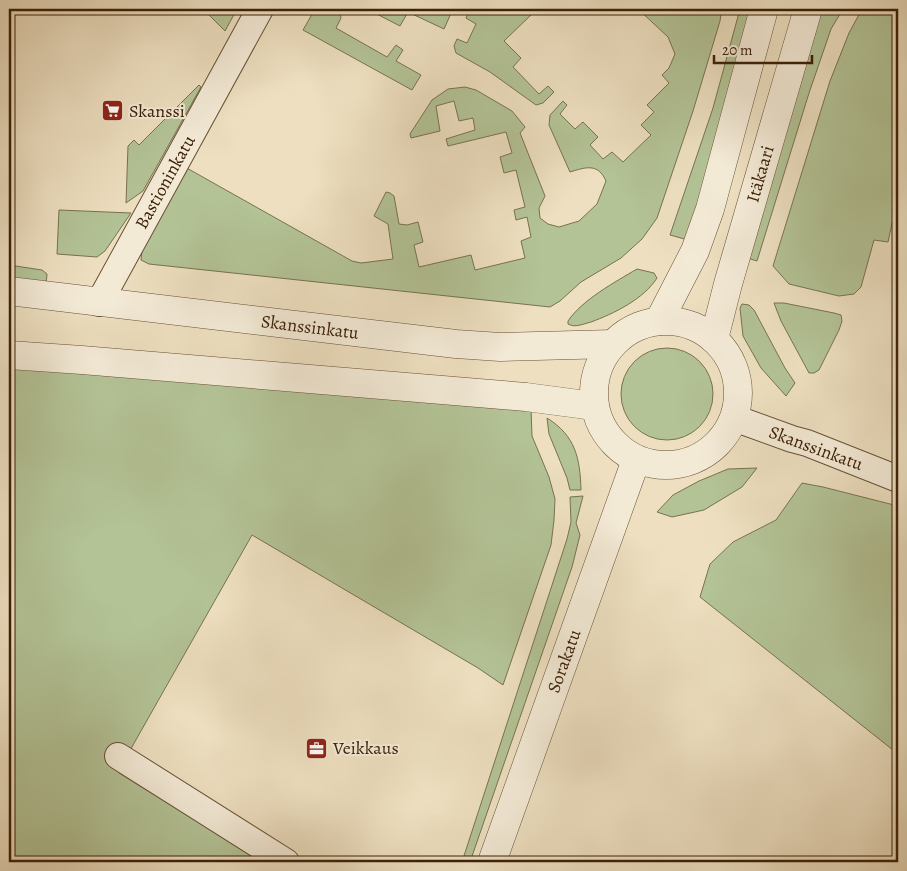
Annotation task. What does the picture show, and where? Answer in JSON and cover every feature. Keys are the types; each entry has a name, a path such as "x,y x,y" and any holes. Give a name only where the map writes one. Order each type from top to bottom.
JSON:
{"street":[{"name":"Bastioninkatu","path":"99,302 260,9"},
{"path":"659,321 695,251 710,208 764,9"},
{"name":"Itäkaari","path":"714,340 728,284 808,9"},
{"name":"Skanssinkatu","path":"9,291 456,344 500,347 613,344"},
{"path":"659,321 674,321 688,324 714,340 725,352 733,366 738,398 734,418 720,441 709,452 696,459 666,466 636,460 621,451 608,438 594,406 593,389 596,373 603,358 613,344 633,328 659,321"},
{"path":"9,355 540,399 594,406"},
{"name":"Skanssinkatu","path":"734,418 807,443 898,479"},
{"name":"Sorakatu","path":"492,862 636,460"},
{"path":"118,756 286,862"}],"green space":[{"path":"203,9 237,9 225,31"},
{"path":"315,9 335,9 340,12 341,18 336,28 387,57 396,45 403,50 396,61 421,75 412,90 303,30"},
{"path":"367,9 453,9 444,29 408,12 400,26"},
{"path":"470,9 527,9 532,14 504,41 521,58 513,67 539,94 548,86 554,92 543,103 536,105 490,72 456,53 454,46 457,39 467,43 476,24 466,18"},
{"path":"638,9 722,9 693,111 657,218 642,239 621,258 581,282 560,301 550,307 149,264 141,260 143,241 185,167 352,261 361,263 393,259 388,224 374,216 386,192 394,196 399,224 407,225 418,222 423,242 414,245 419,267 471,255 475,270 525,258 521,241 531,237 527,217 516,220 514,210 525,207 516,170 504,173 500,157 512,153 506,132 448,146 446,139 475,130 473,118 459,121 454,101 436,106 440,131 411,138 410,134 432,100 448,89 465,87 476,90 512,111 525,127 520,133 545,196 539,208 540,218 548,224 559,227 579,221 597,204 606,181 599,171 591,168 570,172 549,125 550,115 563,101 567,105 560,114 575,129 583,122 598,137 590,145 603,159 612,152 623,162 651,135 641,125 654,112 647,105 669,83 662,75 669,68 675,54 668,37"},
{"path":"740,9 754,9 688,240 670,235 713,108"},
{"path":"824,9 843,9 831,29 809,93 757,261 744,257 816,24"},
{"path":"862,9 898,9 898,195 888,242 874,240 861,287 854,294 839,296 789,284 773,266 830,81 849,33"},
{"path":"199,85 201,87 143,191 126,203 128,146 134,140 139,145"},
{"path":"59,210 131,213 105,251 97,257 57,254"},
{"path":"9,265 42,270 47,274 46,285 9,280"},
{"path":"637,269 654,273 657,278 644,293 627,305 600,319 573,326 568,324 574,313 590,299"},
{"path":"774,303 784,303 841,315 842,321 839,330 819,370 809,373 781,321"},
{"path":"742,304 749,305 754,310 795,383 786,396 761,368 743,336 740,308"},
{"path":"658,348 676,348 693,355 706,368 713,385 713,403 706,420 693,433 676,440 658,440 641,433 628,420 621,403 621,385 628,368 641,355"},
{"path":"9,366 531,409 532,436 549,477 555,499 554,520 551,545 503,685 478,668 252,535 119,773 251,855 247,862 9,862"},
{"path":"547,418 564,432 574,449 579,468 581,490 570,490 549,434"},
{"path":"757,468 742,487 704,510 672,517 657,512 673,495 699,481 728,469"},
{"path":"802,483 898,506 898,754 700,597 710,564 733,542 776,520"},
{"path":"583,496 576,523 580,535 572,567 470,862 462,862 567,539 571,522 570,497"}],"place":[{"name":"Skanssi","path":"113,111"},
{"name":"Veikkaus","path":"317,748"}]}
